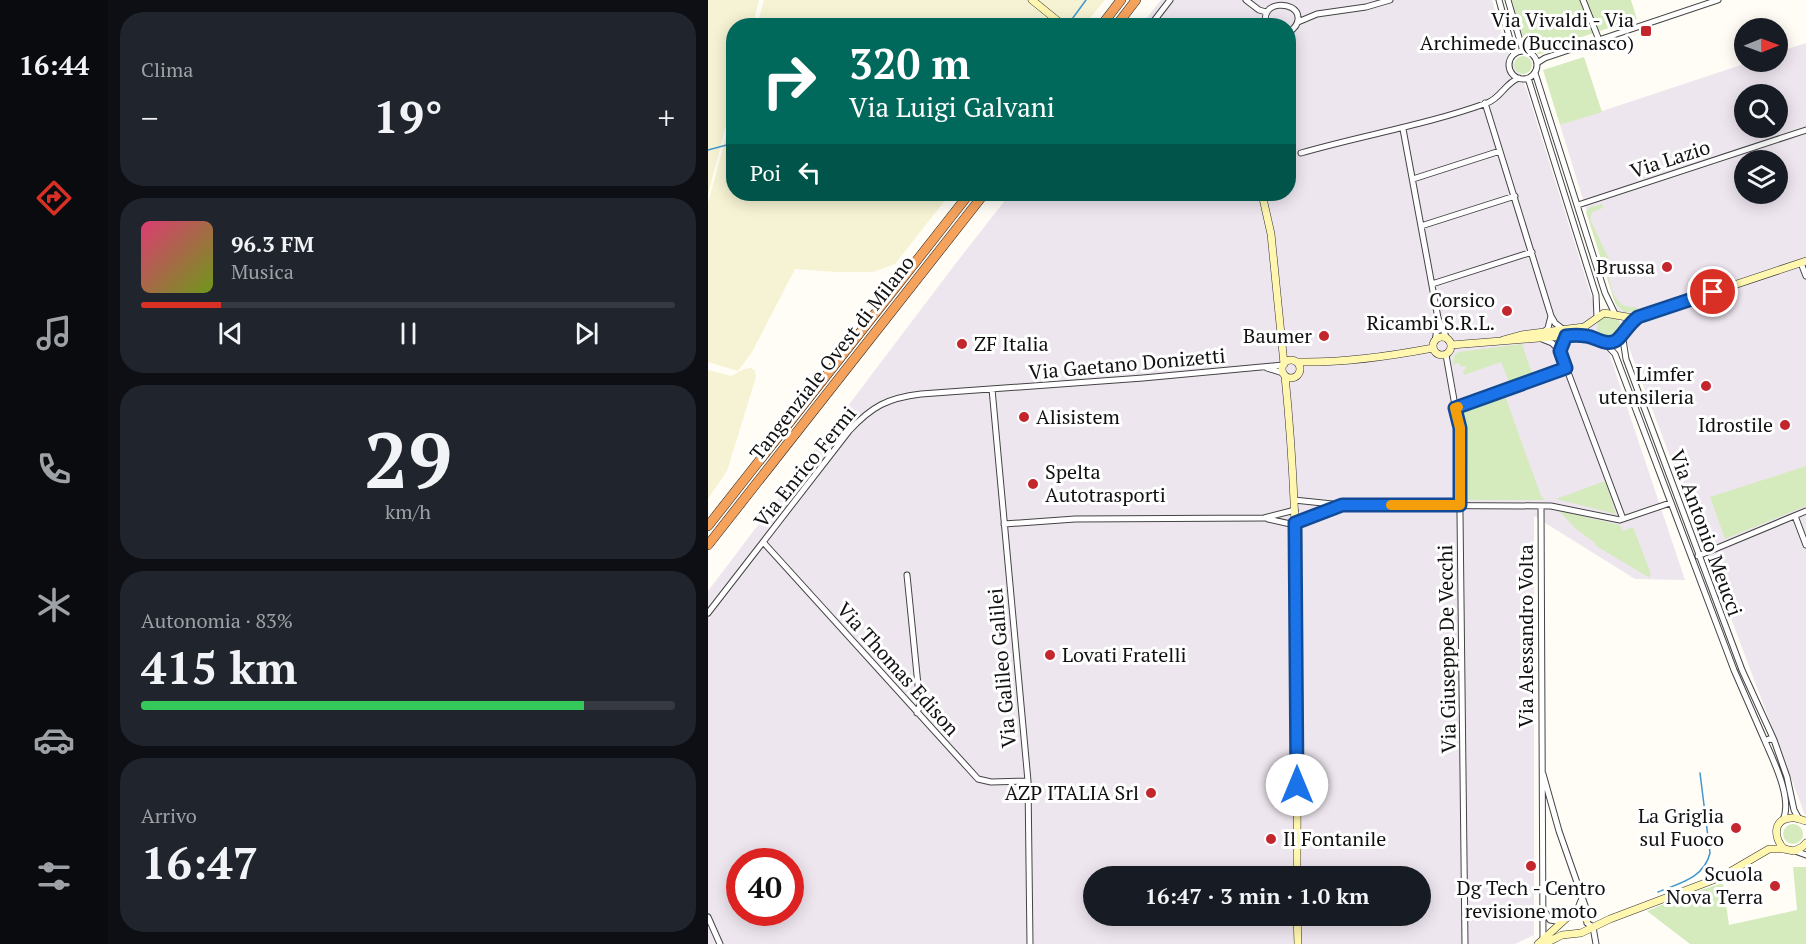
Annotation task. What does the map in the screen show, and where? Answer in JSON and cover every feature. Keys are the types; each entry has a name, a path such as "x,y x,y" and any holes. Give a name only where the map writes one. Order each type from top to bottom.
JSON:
{"highway":[{"path":"1107,18 1121,0"},
{"path":"1122,18 1136,0"},
{"name":"Tangenziale Ovest di Milano","path":"708,526 963,201"},
{"name":"Tangenziale Ovest di Milano","path":"708,545 978,201"}],"street":[{"path":"1032,0 1054,18"},
{"path":"1156,18 1170,0"},
{"path":"1246,0 1259,10 1266,12"},
{"path":"1296,25 1317,14 1366,7 1390,0"},
{"path":"1499,0 1515,54"},
{"path":"1508,0 1523,51"},
{"path":"1583,0 1599,40"},
{"path":"1536,60 1718,0"},
{"path":"1265,18 1266,12 1272,4 1282,1 1302,12 1317,14"},
{"path":"1295,7 1298,22"},
{"path":"1301,153 1403,129 1485,103 1500,95 1506,86 1510,61 1515,54 1523,51 1532,54 1536,60 1535,73 1605,293 1622,323 1622,333"},
{"path":"1510,70 1519,78"},
{"path":"1506,86 1519,78 1528,78 1535,73"},
{"path":"1528,78 1596,295 1593,331 1597,339"},
{"path":"1485,103 1551,316 1565,333"},
{"path":"1403,129 1438,318 1438,332 1434,344 1436,353 1446,355 1449,352 1449,342 1438,318"},
{"name":"Via Lazio","path":"1578,205 1806,130"},
{"path":"1413,179 1500,151"},
{"path":"1421,226 1515,196"},
{"path":"1264,201 1271,234 1286,371 1295,510 1297,866"},
{"path":"1432,284 1532,252"},
{"path":"1294,361 1312,362 1434,344 1442,338 1449,342 1537,339 1584,327 1604,313 1638,317 1804,262 1806,276"},
{"path":"1544,332 1548,328 1551,316"},
{"path":"1503,340 1544,332 1585,336 1605,343 1617,340 1638,317"},
{"path":"1560,351 1565,333"},
{"name":"Via Antonio Meucci","path":"1622,333 1626,359 1698,556 1742,670 1774,740 1788,781 1794,810 1804,822"},
{"path":"1537,339 1552,343 1560,351 1623,519"},
{"name":"Via Antonio Meucci","path":"1605,343 1615,354 1734,670 1782,784 1786,809 1781,822"},
{"path":"1283,349 1300,371"},
{"name":"Via Giuseppe De Vecchi","path":"1446,355 1460,428 1465,944"},
{"path":"1286,371 1294,361"},
{"path":"1286,371 1300,371 1312,362"},
{"name":"Via Gaetano Donizetti","path":"992,389 1265,368 1286,371"},
{"path":"1455,408 1566,368"},
{"name":"Via Galileo Galilei","path":"992,389 1028,781 1030,944"},
{"name":"Via Enrico Fermi","path":"708,613 849,431 864,415 889,400 912,395 992,389"},
{"path":"1294,500 1342,505 1551,506 1623,519 1670,503"},
{"path":"1004,524 1075,519 1264,518 1295,524 1342,505"},
{"name":"Via Alessandro Volta","path":"1541,506 1541,767 1544,906 1542,942"},
{"path":"1264,518 1295,510"},
{"path":"1698,556 1806,511"},
{"path":"1795,516 1806,544"},
{"name":"Via Thomas Edison","path":"763,542 978,779 991,782 1028,781"},
{"path":"908,574 920,705 917,713"},
{"path":"1765,741 1774,740"},
{"name":"Via Alessandro Volta","path":"1541,767 1559,831 1588,915 1587,925 1595,941"},
{"path":"1769,849 1781,822 1790,818 1804,822"},
{"path":"1776,835 1784,849"},
{"path":"1794,851 1806,843"},
{"path":"1542,942 1562,935 1576,934 1587,925 1610,919 1721,877 1769,849 1784,849 1806,855"},
{"path":"1542,942 1578,908 1582,897"},
{"path":"1544,906 1550,920 1582,914 1589,933 1595,941"},
{"path":"708,917 720,944"},
{"path":"1567,918 1566,925 1572,933"},
{"path":"1298,926 1298,944"}],"shaded area":[{"path":"708,0 759,0 755,18 726,18 726,125 708,195"},
{"path":"764,0 1105,0 1090,18 759,18"},
{"path":"1161,0 1492,0 1506,48 1526,88 1611,359 1685,580 1635,579 1534,516 1534,935 1515,944 708,944 708,591 1005,201 1296,201 1296,18 1147,18"},
{"path":"1806,43 1806,815 1628,345 1560,125 1734,67 1734,72 1788,72 1788,49"},
{"path":"726,136 726,201 944,201 895,264 873,272 795,269 752,352 738,371 708,362 708,203"},
{"path":"751,368 755,371 756,377 727,471 708,499 708,370 731,376"}],"green space":[{"path":"1512,0 1631,0 1637,19 1630,21 1631,25 1617,30 1615,26 1545,49 1547,53 1538,54 1526,47"},
{"path":"1519,56 1527,56 1532,61 1530,72 1519,74 1514,69 1514,61"},
{"path":"1584,57 1602,112 1560,125 1543,70"},
{"path":"1602,204 1603,208 1592,212 1590,219 1614,270 1609,276 1611,288 1620,302 1629,307 1636,307 1639,311 1624,312 1615,303 1586,212 1590,207"},
{"path":"1609,315 1617,319 1621,327 1617,335 1609,339 1601,335 1597,327 1601,319"},
{"path":"1522,344 1533,376 1510,385 1501,362 1464,375 1465,366 1461,367 1459,363 1453,365 1454,356 1458,352"},
{"path":"1504,393 1541,496 1545,500 1468,500 1467,435 1462,409"},
{"path":"1806,466 1806,506 1725,539 1710,497"},
{"path":"1605,481 1616,514 1556,499"},
{"path":"1559,511 1620,525 1623,531 1633,527 1650,571 1650,578 1596,546"},
{"path":"1793,824 1800,827 1803,834 1800,841 1793,844 1786,841 1783,834 1786,827"},
{"path":"1793,867 1806,867 1806,944 1690,944 1647,911 1723,883 1729,925 1797,910"}],"waterway":[{"path":"1073,18 1086,0"},
{"path":"708,150 726,145"},
{"path":"1658,892 1697,874 1710,853 1700,773"}],"slow traffic":[{"path":"1391,505 1460,505 1460,428 1455,408 1458,407"}],"place":[{"name":"Via Vivaldi - Via Archimede (Buccinasco)","path":"1646,31"},
{"name":"Brussa","path":"1667,267"},
{"name":"Corsico Ricambi S.R.L.","path":"1507,311"},
{"name":"Baumer","path":"1324,336"},
{"name":"ZF Italia","path":"962,344"},
{"name":"Limfer utensileria","path":"1706,386"},
{"name":"Alisistem","path":"1024,417"},
{"name":"Idrostile","path":"1785,425"},
{"name":"Spelta Autotrasporti","path":"1033,484"},
{"name":"Lovati Fratelli","path":"1050,655"},
{"name":"AZP ITALIA Srl","path":"1151,793"},
{"name":"La Griglia sul Fuoco","path":"1736,828"},
{"name":"Il Fontanile","path":"1271,839"},
{"name":"Dg Tech - Centro revisione moto","path":"1531,866"},
{"name":"Scuola Nova Terra","path":"1775,886"}],"route":[{"path":"1297,785 1295,523 1342,505 1460,505 1460,428 1455,408 1566,368 1560,351 1566,336 1585,336 1605,343 1614,342 1638,317 1713,292"}]}
